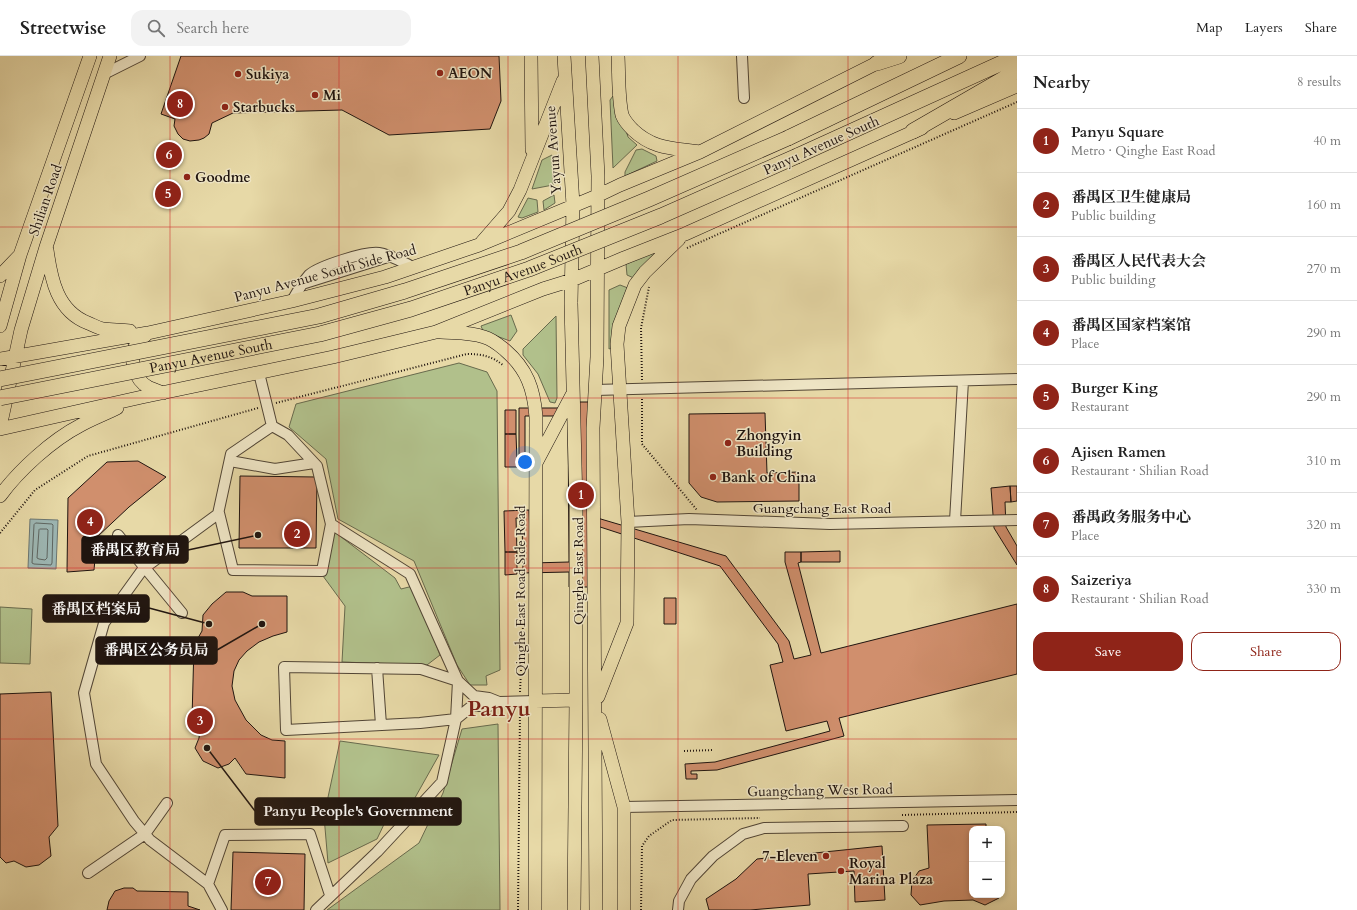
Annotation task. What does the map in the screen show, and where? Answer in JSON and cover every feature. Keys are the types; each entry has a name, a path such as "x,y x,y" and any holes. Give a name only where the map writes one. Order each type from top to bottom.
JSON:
{"highway":[{"path":"876,63 899,56"},
{"name":"Panyu Avenue South","path":"0,379 319,316 406,291 521,252 649,198 788,138 959,56"},
{"name":"Panyu Avenue South","path":"0,398 320,334 411,310 536,266 661,216 1017,56"},
{"path":"914,131 1017,71"}],"main road":[{"name":"Shilian Road","path":"0,326 20,255 90,56"},
{"name":"Shilian Road","path":"0,428 21,330 46,247 110,56"},
{"path":"531,56 532,158"},
{"name":"Yayun Avenue","path":"564,56 573,205 573,241"},
{"path":"592,56 597,196"},
{"path":"618,56 620,100 623,117 630,128 643,140 663,147 700,152"},
{"name":"Panyu Avenue South Side Road","path":"0,359 148,333 292,301 385,277 479,245 700,152 890,56"},
{"path":"479,245 509,211 520,190 565,77"},
{"path":"0,428 333,357 436,332 543,289 572,280 685,234 1017,86"},
{"name":"Qinghe East Road","path":"596,910 596,702 593,436 597,357 597,196"},
{"path":"624,910 624,807 596,702 627,623 628,522 617,344 619,326 635,285 645,272 685,234"},
{"name":"Qinghe East Road","path":"573,241 573,394 576,514 574,910"},
{"path":"46,247 50,274 57,294 69,312 84,322 101,329 148,333"},
{"path":"0,276 20,255"},
{"name":"Qinghe East Road Side Road","path":"436,332 471,333 486,337 499,344 520,365 532,390 535,403 535,910"},
{"path":"148,333 135,346 132,357 133,364 137,376 147,386 163,393"},
{"path":"536,464 573,394"},
{"path":"0,496 9,484 35,459 61,438 81,425 142,397"},
{"path":"536,701 576,700"}],"street":[{"path":"104,74 140,56"},
{"path":"742,56 744,98"},
{"path":"292,301 310,274 326,266 369,253 378,253 391,256 413,267"},
{"path":"259,373 272,426 288,435 317,466 330,524 322,571 232,570 219,513 231,454 272,426"},
{"path":"595,390 642,390 1017,379"},
{"path":"955,521 963,381"},
{"path":"230,461 276,469 314,463"},
{"path":"219,513 145,567 104,623 84,693 96,764 134,821 150,840 208,884 222,910"},
{"name":"Guangchang East Road","path":"628,522 689,519 830,524 1017,520"},
{"path":"330,524 410,574 458,680 474,696 489,698 499,702"},
{"path":"118,536 182,612"},
{"path":"458,680 422,669 284,667 286,730 420,723 456,719 472,706 488,706 499,702 536,701"},
{"path":"377,668 381,725"},
{"path":"316,910 330,895 377,852 442,782 456,719 458,680"},
{"name":"Guangchang West Road","path":"624,807 1017,800"},
{"path":"88,873 145,834 167,804"},
{"path":"678,910 679,901 691,879 713,856 743,834 764,828 903,826"},
{"path":"208,884 225,835 310,834 330,895"}],"path":[{"path":"684,250 1017,102"},
{"path":"652,282 648,288 641,328 642,444 701,515"},
{"path":"0,533 35,490 88,456 267,405 467,354 478,354 495,358 508,370"},
{"path":"518,910 520,701 523,625"},
{"path":"684,752 714,750"}],"green space":[{"path":"613,96 617,100 628,137 637,145 613,168 610,100"},
{"path":"642,149 656,156 657,161 625,176 625,172 636,150"},
{"path":"552,155 553,185 532,189 542,160"},
{"path":"554,195 555,203 544,210 543,201"},
{"path":"528,198 537,200 538,212 522,218 518,217"},
{"path":"659,248 636,279 627,275 626,264"},
{"path":"620,285 628,288 614,347 609,349 609,290"},
{"path":"511,315 517,331 510,341 483,331 481,326"},
{"path":"556,316 557,398 555,403 550,402 538,374 523,355 523,349"},
{"path":"459,363 487,372 497,391 500,670 486,676 487,685 470,685 457,665 414,561 338,519 326,459 289,427 296,404"},
{"path":"332,530 395,578 401,589 413,586 440,655 427,665 342,662 345,606 323,576"},
{"path":"0,607 32,609 30,664 0,663"},
{"path":"498,724 500,910 327,910 419,843 443,793 462,729"},
{"path":"340,741 439,755 407,812 387,818 377,839 328,863 324,816"}],"water":[{"path":"30,519 58,520 56,569 28,568"}],"building":[{"path":"181,56 499,56 501,101 490,129 389,135 342,110 233,113 212,123 209,134 204,138 190,141 183,139 178,134 174,126 175,119 161,114"},
{"path":"568,402 593,402 595,587 569,587 569,572 523,573 522,518 516,518 517,552 505,552 504,511 529,510 531,563 569,562 568,416 525,416 525,467 505,467 505,434 516,434 517,462 519,462 519,408 568,408"},
{"path":"505,410 516,410 516,434 505,434"},
{"name":"Zhongyin Building","path":"765,413 767,473 799,472 799,501 717,502 701,497 689,483 689,414"},
{"path":"138,461 166,477 129,507 97,537 94,570 67,572 68,498 107,462"},
{"path":"240,476 317,477 316,548 239,548"},
{"path":"1010,486 1011,502 1005,502 1006,527 1017,546 1017,565 994,528 991,488"},
{"path":"1010,486 1017,486 1017,501 1011,502"},
{"path":"594,517 726,556 789,641 794,659 811,655 785,562 785,552 801,552 801,562 798,563 821,653 1017,604 1017,674 839,718 844,736 717,770 691,771 691,774 697,774 697,779 686,779 685,764 715,762 830,731 827,721 786,731 770,665 783,662 778,644 720,566 594,525"},
{"path":"840,551 840,562 801,562 801,552"},
{"path":"505,552 517,552 517,574 505,575"},
{"path":"226,592 243,592 252,596 287,596 287,632 259,642 247,651 239,660 234,671 232,686 235,700 246,720 261,735 272,740 285,741 285,778 246,774 235,758 229,764 218,768 203,761 195,748 199,738 200,728 192,719 194,645 202,631 203,615 212,604"},
{"path":"664,598 676,598 676,624 664,624"},
{"path":"51,692 58,826 49,837 51,856 39,865 26,867 14,861 6,863 0,857 0,694"},
{"path":"986,824 986,826 969,826 969,898 999,898 985,905 973,900 944,901 920,905 911,895 912,881 919,871 929,868 927,825"},
{"path":"882,846 885,900 855,902 854,871 808,874 810,905 750,910 709,910 706,899 736,879 757,859"},
{"path":"233,852 305,854 304,910 231,910"},
{"path":"124,888 133,888 137,891 188,892 188,906 200,910 107,910 109,901 115,891"}],"place":[{"name":"AEON","path":"440,73"},
{"name":"Sukiya","path":"238,74"},
{"name":"Mi","path":"315,95"},
{"name":"Saizeriya","path":"180,104"},
{"name":"Starbucks","path":"225,107"},
{"name":"Ajisen Ramen","path":"169,155"},
{"name":"Goodme","path":"187,177"},
{"name":"Burger King","path":"168,194"},
{"name":"Zhongyin Building","path":"728,443"},
{"name":"Bank of China","path":"713,477"},
{"name":"Panyu Square","path":"581,495"},
{"name":"番禺区国家档案馆","path":"90,522"},
{"name":"番禺区卫生健康局","path":"297,534"},
{"name":"番禺区教育局","path":"258,535"},
{"name":"番禺区档案局","path":"209,624"},
{"name":"番禺区公务员局","path":"262,624"},
{"name":"番禺区人民代表大会","path":"200,721"},
{"name":"Panyu People's Government","path":"207,748"},
{"name":"7-Eleven","path":"826,856"},
{"name":"Royal Marina Plaza","path":"841,871"},
{"name":"番禺政务服务中心","path":"268,882"}],"district":[{"name":"Panyu","path":"499,708"}]}
